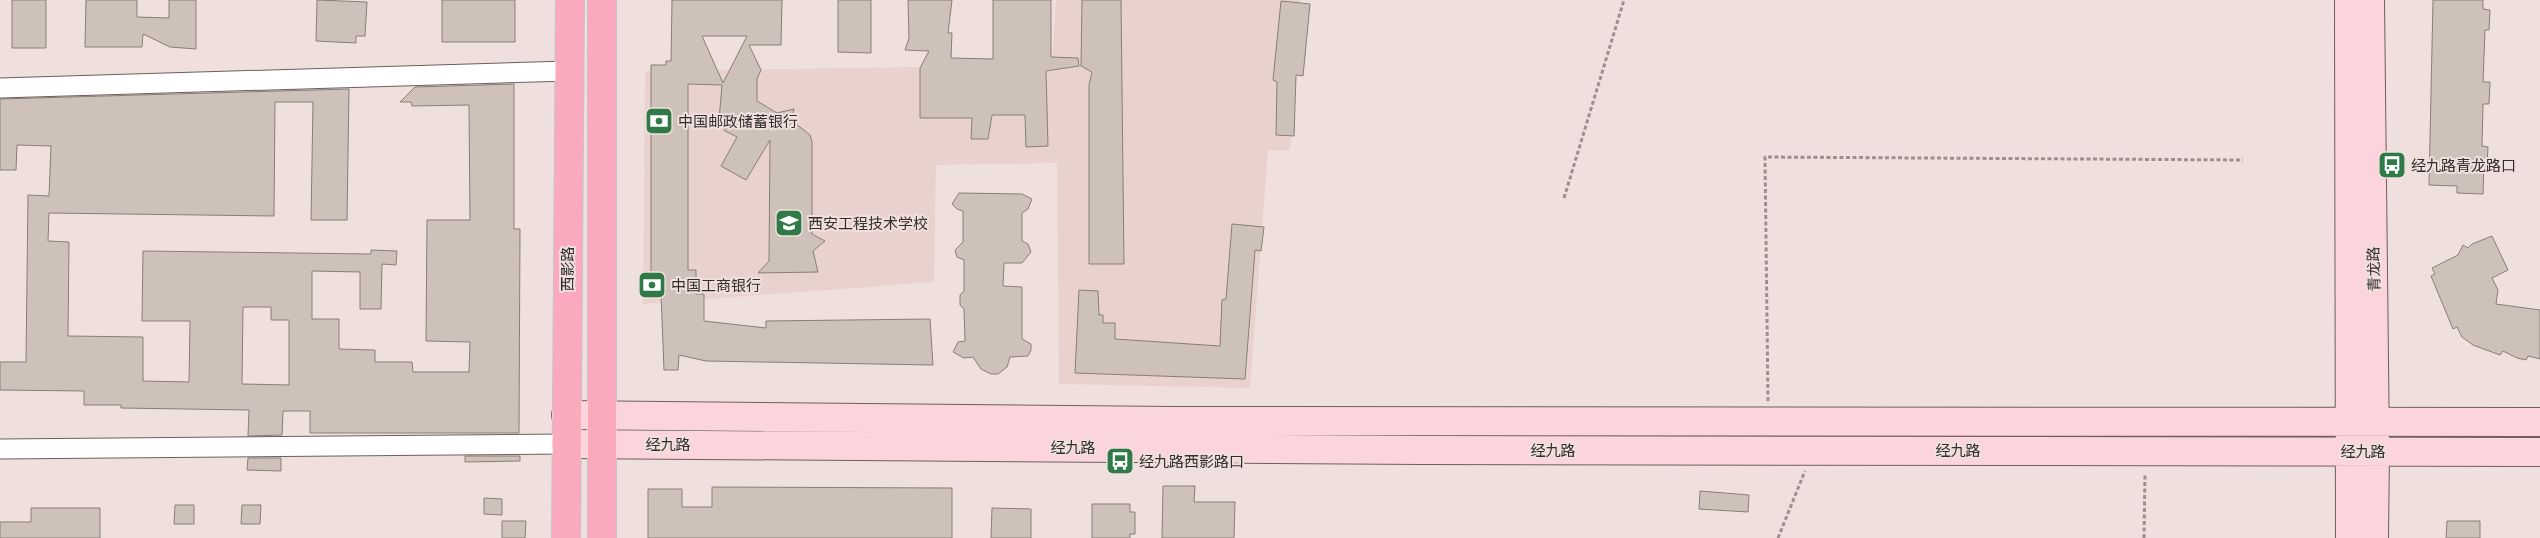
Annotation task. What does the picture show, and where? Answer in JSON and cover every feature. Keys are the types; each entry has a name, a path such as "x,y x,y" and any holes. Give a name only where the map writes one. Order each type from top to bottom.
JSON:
{"main road":[{"name":"西影路","path":"566,538 570,0"},
{"path":"602,0 602,538"}],"street":[{"name":"青龙路","path":"2349,0 2363,422"},
{"name":"青龙路","path":"2370,0 2363,451 2374,538"},
{"path":"0,88 569,71"},
{"name":"经九路","path":"566,415 1175,421 2540,422"},
{"path":"0,450 566,444"},
{"name":"经九路","path":"566,444 1423,450 2540,452"},
{"name":"青龙路","path":"2350,538 2363,451"}],"path":[{"path":"1564,198 1624,0"},
{"path":"1768,422 1764,157 2243,160"},
{"path":"1778,538 1814,450"},
{"path":"2144,538 2145,450"}],"shaded area":[{"name":"西安工程技术学校","path":"1056,0 1301,0 1290,150 1268,150 1250,388 1059,384 1057,163 936,165 934,282 643,304 645,71 1052,65"}],"building":[{"path":"12,0 46,0 46,48 12,48"},
{"path":"86,0 137,0 137,17 169,18 169,0 196,0 196,49 170,47 143,34 142,47 85,47"},
{"path":"317,0 367,2 365,36 356,36 356,43 316,41"},
{"path":"442,0 515,0 515,42 442,42"},
{"path":"672,0 782,0 781,45 749,45 761,70 757,79 757,101 777,113 794,109 791,120 810,135 812,142 812,234 825,241 813,251 818,272 758,273 769,261 770,140 746,180 721,166 737,137 725,131 719,120 722,85 688,84 688,270 696,270 696,294 704,294 704,321 766,328 766,321 930,319 933,365 706,361 679,355 678,370 664,370 661,294 651,294 651,65 666,65 666,61 671,61","holes":["702,36 747,36 723,83"]},
{"path":"838,0 871,0 871,53 838,52"},
{"path":"908,0 952,0 948,33 952,33 951,58 993,59 993,0 1051,0 1051,57 1078,58 1079,66 1046,71 1048,146 1026,147 1025,115 992,115 988,139 971,139 972,118 920,118 920,68 929,51 905,50 909,38"},
{"path":"1082,0 1121,0 1124,264 1089,264 1089,85 1092,72 1081,66"},
{"path":"2433,0 2483,0 2483,9 2490,10 2489,30 2485,30 2483,82 2490,82 2489,104 2483,104 2482,146 2488,147 2487,166 2484,166 2483,194 2457,193 2457,186 2429,185"},
{"path":"1281,1 1310,4 1303,76 1296,75 1294,136 1276,135 1277,82 1273,80"},
{"path":"514,84 514,229 520,229 519,433 310,433 310,411 283,411 282,435 248,436 249,410 121,408 121,405 84,405 84,391 0,390 0,362 26,362 28,195 49,196 51,146 17,145 16,170 0,170 0,99 349,89 347,220 311,220 313,102 275,102 274,216 49,213 48,241 69,242 68,336 143,337 143,381 189,382 190,321 142,321 143,251 371,254 371,250 397,251 396,265 382,264 381,309 360,309 360,272 312,271 312,319 339,319 339,349 375,350 375,362 412,362 413,372 469,372 470,342 426,341 427,220 470,220 469,105 412,106 411,102 400,102 415,87","holes":["243,307 271,307 271,320 289,320 289,385 242,384"]},
{"path":"959,193 1022,194 1032,199 1028,209 1022,213 1022,241 1028,244 1031,252 1022,263 1004,263 1003,286 1022,287 1022,339 1031,344 1031,350 1028,356 1010,357 1007,367 998,374 991,374 981,369 973,357 964,358 953,352 958,342 965,341 964,309 960,305 960,295 964,291 964,260 957,257 955,250 963,242 963,211 957,209 952,204"},
{"path":"1232,224 1264,227 1261,251 1255,250 1245,379 1075,373 1079,290 1098,291 1099,315 1103,315 1103,323 1115,323 1115,339 1220,346 1222,300 1226,299"},
{"path":"2492,236 2508,270 2492,278 2498,290 2496,304 2540,310 2540,359 2528,356 2526,360 2503,351 2500,355 2473,345 2462,337 2457,327 2453,329 2431,276 2435,274 2432,268 2458,255 2463,245 2468,248 2472,244"},
{"path":"465,456 520,456 520,461 465,462"},
{"path":"248,458 281,458 281,471 247,470"},
{"path":"1163,486 1195,486 1194,502 1235,502 1234,538 1162,538"},
{"path":"712,487 952,488 952,538 648,538 648,489 682,489 682,507 712,507"},
{"path":"1700,491 1749,495 1748,512 1699,509"},
{"path":"484,498 502,499 502,515 484,514"},
{"path":"1092,504 1130,504 1130,512 1135,512 1135,534 1130,534 1130,538 1092,538"},
{"path":"175,505 194,505 194,524 174,524"},
{"path":"242,505 261,505 260,524 241,524"},
{"path":"31,508 100,508 100,538 0,538 0,522 31,522"},
{"path":"992,508 1031,509 1031,538 991,538"},
{"path":"502,521 526,521 525,538 502,538"},
{"path":"2447,521 2480,521 2480,538 2446,538"}],"place":[{"name":"中国邮政储蓄银行","path":"659,121"},
{"name":"经九路青龙路口","path":"2392,165"},
{"name":"西安工程技术学校","path":"789,223"},
{"name":"中国工商银行","path":"652,285"},
{"name":"经九路西影路口","path":"1120,461"}]}
